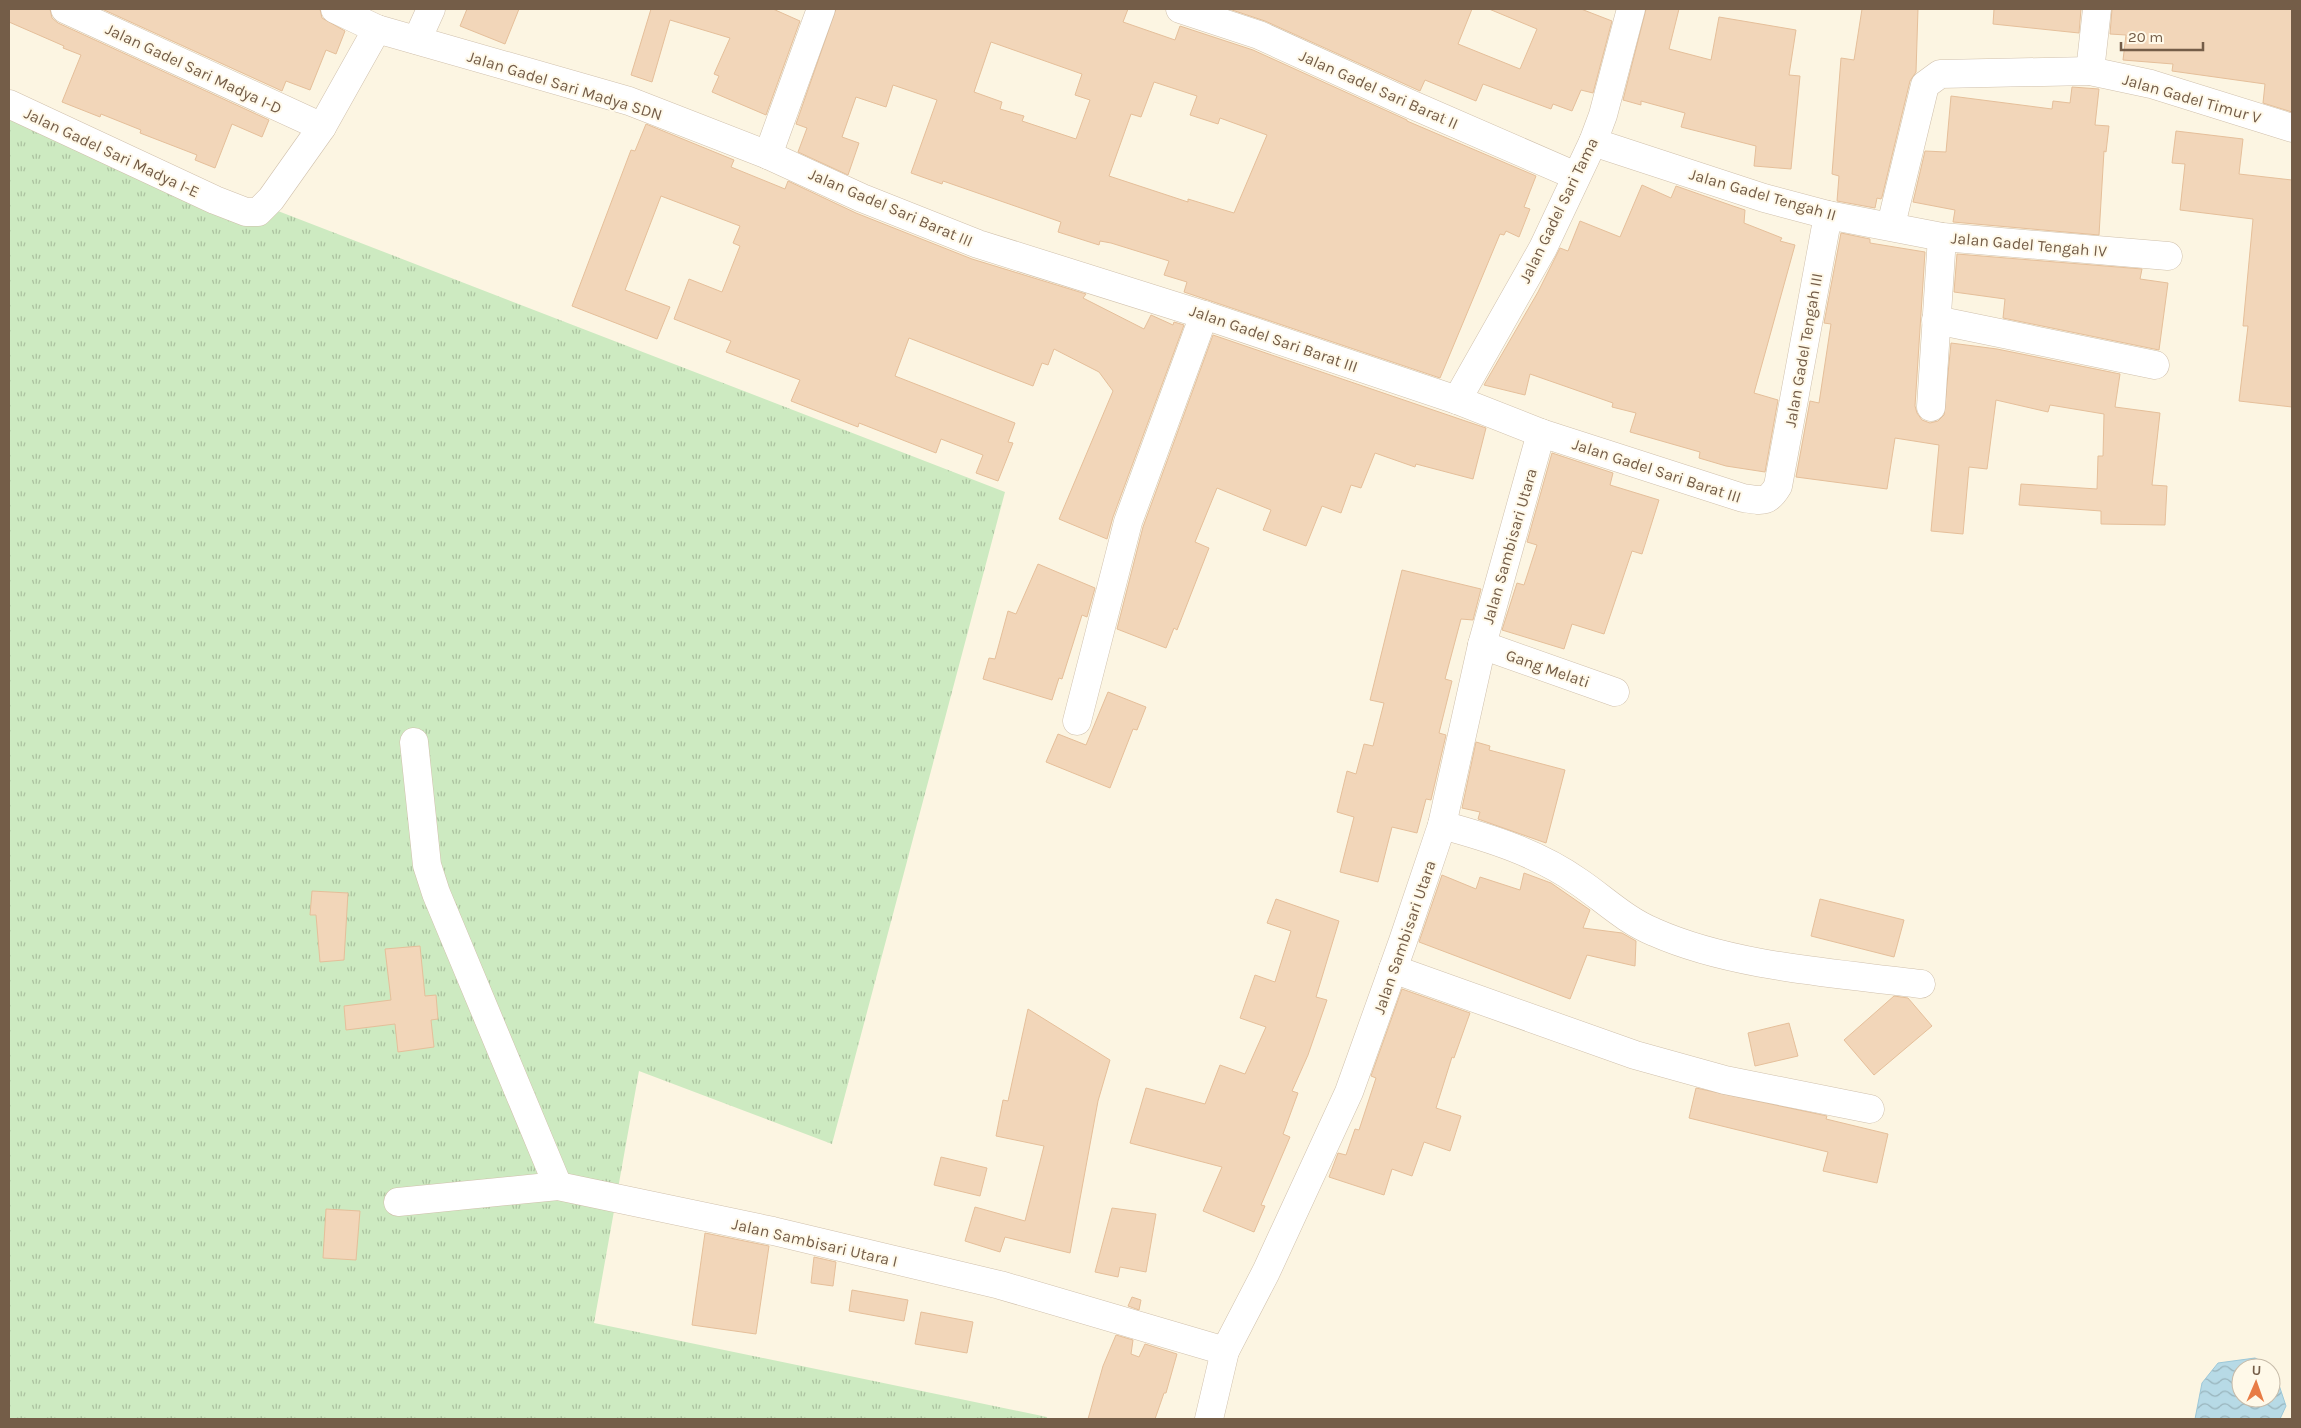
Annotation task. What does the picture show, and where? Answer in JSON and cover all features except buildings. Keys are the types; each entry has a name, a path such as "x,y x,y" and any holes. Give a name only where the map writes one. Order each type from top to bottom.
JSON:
{"street":[{"name":"Jalan Gadel Sari Madya I-D","path":"65,9 322,127"},
{"name":"Jalan Gadel Sari Madya SDN","path":"335,9 377,29 629,101 768,155"},
{"path":"417,40 431,9"},
{"path":"768,155 821,9"},
{"name":"Jalan Gadel Sari Barat II","path":"1180,9 1259,35 1408,103 1576,176"},
{"name":"Jalan Gadel Sari Tama","path":"1457,400 1542,248 1592,142 1603,115 1631,9"},
{"path":"1892,225 1925,85 1940,74 2090,71 2097,9"},
{"path":"322,127 377,29"},
{"name":"Jalan Gadel Timur V","path":"2090,71 2151,84 2292,128"},
{"name":"Jalan Gadel Sari Madya I-E","path":"9,104 215,200 246,212 258,212 270,199 322,127"},
{"name":"Jalan Gadel Tengah II","path":"1592,142 1764,198 1828,214 1892,225"},
{"name":"Jalan Gadel Sari Barat III","path":"768,155 862,198 978,244 1204,315 1457,400 1541,433 1744,498 1761,501 1771,497 1778,486"},
{"name":"Jalan Gadel Tengah III","path":"1778,486 1828,214"},
{"name":"Jalan Gadel Tengah IV","path":"1892,225 1942,237 2168,256"},
{"path":"1931,407 1942,237"},
{"path":"1077,721 1128,522 1204,315"},
{"path":"1936,320 2155,365"},
{"name":"Jalan Sambisari Utara","path":"1208,1419 1225,1351 1266,1272 1349,1092 1442,825 1482,645 1541,433"},
{"name":"Gang Melati","path":"1482,645 1615,692"},
{"path":"414,742 427,865 436,893 558,1186"},
{"path":"1442,825 1518,849 1578,881 1624,917 1677,942 1703,950 1778,965 1921,984"},
{"path":"1393,970 1635,1055 1725,1080 1870,1109"},
{"name":"Jalan Sambisari Utara I","path":"398,1202 558,1186 773,1231 1000,1285 1225,1351"}],"green space":[{"path":"9,107 1005,492 832,1144 639,1071 594,1323 1047,1417 1047,1419 9,1419"}],"water":[{"path":"2231,1361 2231,1408 2281,1408 2281,1391 2286,1406 2280,1419 2195,1419 2202,1383 2218,1363"}]}
